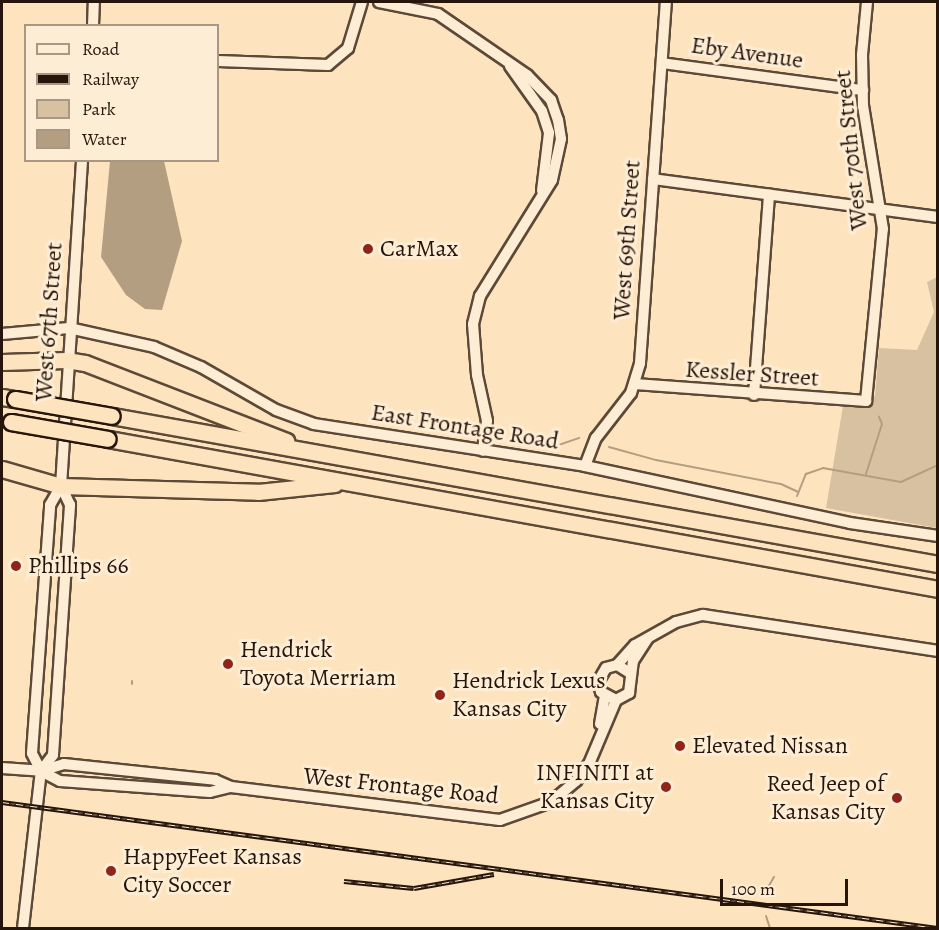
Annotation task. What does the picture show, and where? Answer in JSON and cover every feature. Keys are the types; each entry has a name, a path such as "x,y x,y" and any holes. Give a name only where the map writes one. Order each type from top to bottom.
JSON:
{"highway":[{"path":"2,362 66,360 158,390 313,452"},
{"path":"8,398 938,564"},
{"path":"6,421 938,589"},
{"path":"2,469 61,486 258,492 353,482"}],"street":[{"path":"93,24 94,2"},
{"path":"219,61 328,65 348,48 362,2"},
{"path":"379,2 438,14 510,66 519,68 540,86 551,100 558,120 558,161 539,202 480,296 473,324 477,375 487,421 483,451"},
{"name":"West 69th Street","path":"585,466 596,438 634,384 639,363 666,2"},
{"name":"West 70th Street","path":"866,401 883,211 863,90 867,2"},
{"name":"Eby Avenue","path":"662,63 863,90"},
{"name":"West 67th Street","path":"23,928 41,771 53,755 70,505 61,486 66,360 82,162"},
{"path":"653,179 938,217"},
{"path":"754,395 769,195"},
{"name":"East Frontage Road","path":"2,334 69,328 182,357 276,410 314,424 585,466 850,523 938,536"},
{"name":"Kessler Street","path":"634,384 754,395 866,401"},
{"name":"West 67th Street","path":"41,771 32,753 50,505 61,486"},
{"path":"44,591 65,592"},
{"path":"648,638 633,661 630,673 633,683 629,693 610,698 599,687 599,676 606,668 617,665 635,645 676,622 722,615 938,651"},
{"path":"617,665 630,673"},
{"name":"West Frontage Road","path":"41,771 59,764 215,780 231,787 500,820 532,812 570,788 589,764 600,736 610,698"},
{"path":"2,768 41,771"},
{"name":"West Frontage Road","path":"41,771 60,781 210,792 231,787"},
{"path":"136,786 137,772"}],"green space":[{"path":"937,277 937,528 826,508 843,406 859,408 875,396 879,348 917,350 934,312 927,282"}],"water":[{"path":"110,162 164,162 182,241 162,310 145,309 126,295 101,257"}],"waterway":[{"path":"866,474 882,424 879,417"},
{"path":"550,448 579,438"},
{"path":"609,447 656,460 781,484 798,492"},
{"path":"797,496 806,474 823,468 901,482 938,465"},
{"path":"767,889 774,877"},
{"path":"766,916 770,928"}],"railway":[{"path":"2,802 938,928"},
{"path":"344,881 414,888 494,874"}],"place":[{"name":"CarMax","path":"368,249"},
{"name":"Phillips 66","path":"16,566"},
{"name":"Hendrick Toyota Merriam","path":"228,664"},
{"name":"Hendrick Lexus Kansas City","path":"440,695"},
{"name":"Elevated Nissan","path":"680,746"},
{"name":"INFINITI at Kansas City","path":"666,787"},
{"name":"Reed Jeep of Kansas City","path":"897,798"},
{"name":"HappyFeet Kansas City Soccer","path":"111,871"}]}
